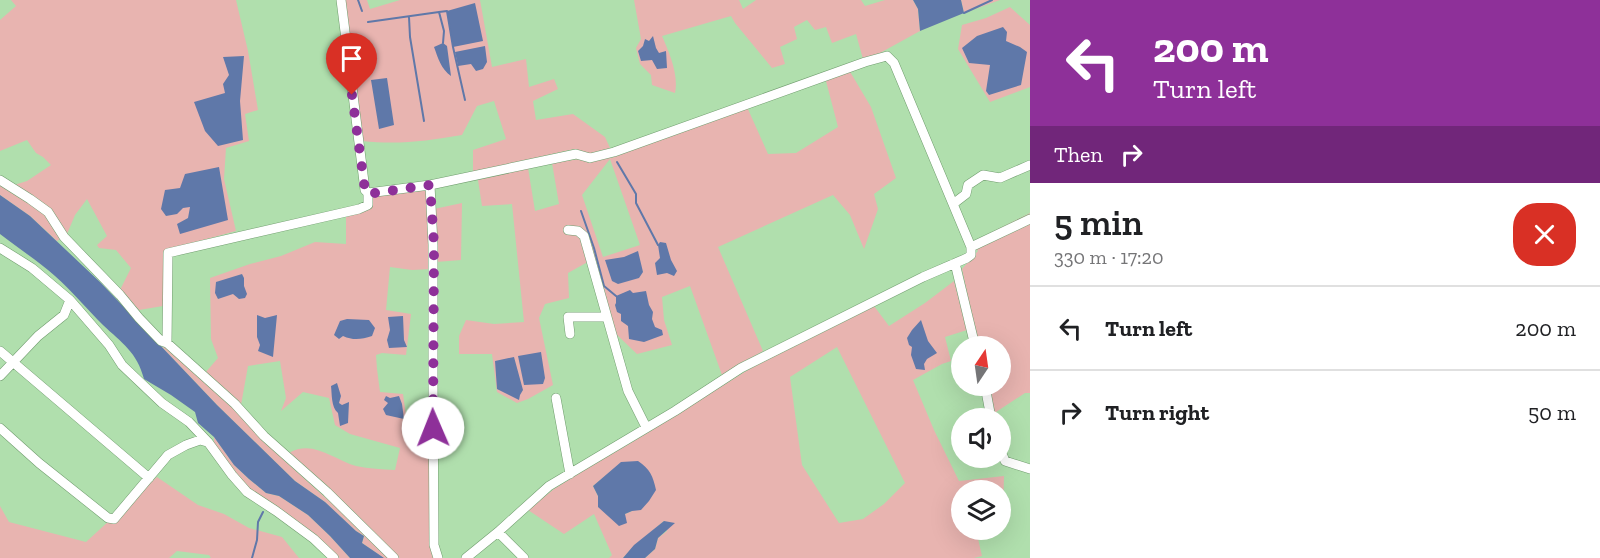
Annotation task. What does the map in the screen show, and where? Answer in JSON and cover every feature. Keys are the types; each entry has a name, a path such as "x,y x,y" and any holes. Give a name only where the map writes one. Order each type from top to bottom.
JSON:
{"street":[{"path":"167,343 168,253 368,205 341,0"},
{"path":"368,194 430,185 576,154 590,158 614,152 886,56 894,63 971,247 971,255 741,368 675,411 549,486 466,558"},
{"path":"953,204 966,194 968,185 983,175 1000,178 1030,165"},
{"path":"0,180 48,212 64,237 120,295 146,326 235,404 264,436 327,492 394,558"},
{"path":"430,185 434,244 434,545 438,558"},
{"path":"971,247 1030,219"},
{"path":"568,230 578,231 584,237 628,391 646,427"},
{"path":"0,248 32,268 70,300 109,345 122,365 162,403 189,422 248,492 314,539 334,558"},
{"path":"955,263 973,336"},
{"path":"0,376 38,336 64,315 70,300"},
{"path":"570,334 568,317 607,317"},
{"path":"0,351 149,478"},
{"path":"556,398 570,474"},
{"path":"0,428 39,463 108,518 114,519 168,455 200,440 208,442"},
{"path":"1011,462 1030,469"},
{"path":"498,532 524,558"}],"shaded area":[{"path":"11,0 236,0 258,110 245,114 249,141 226,148 224,179 236,231 166,250 163,306 139,310 120,290 131,268 116,250 99,248 97,245 107,236 87,199 75,215 67,234 57,241 30,216 0,195 0,176 14,185 27,181 51,165 36,153 27,140 0,151 0,20 16,6"},
{"path":"344,0 367,0 370,9 400,0 480,0 492,67 526,59 529,87 554,79 558,89 533,101 536,120 573,114 605,137 610,148 588,154 574,149 473,172 473,150 506,139 494,101 477,106 462,135 412,142 362,141"},
{"path":"634,0 739,0 743,9 756,0 861,0 865,6 885,0 913,0 918,9 920,31 880,53 863,59 856,34 832,43 826,27 815,30 807,20 794,27 797,39 780,47 785,64 772,68 731,16 662,36 674,71 675,93 652,85 651,75 640,64 636,48 641,39"},
{"path":"961,0 1000,0 964,13"},
{"path":"1010,7 1030,25 1030,87 990,102 958,49 962,25 986,18"},
{"path":"849,70 871,107 896,178 874,194 878,209 864,249 850,215 833,195 718,247 763,351 722,375 690,286 662,297 664,320 672,345 637,354 615,333 593,259 568,273 569,298 545,304 539,318 553,385 517,403 497,392 492,354 459,354 459,336 466,320 494,324 524,322 512,204 482,206 478,180 528,168 535,211 559,204 552,163 580,159 589,163 609,155 611,158 747,107 768,154 796,153 838,127 826,81","holes":["610,159 640,245 603,257 582,195"]},
{"path":"426,190 431,269 412,270 390,267 386,310 411,314 406,355 382,353 376,355 380,392 403,394 407,422 429,422 435,558 397,558 289,453 298,449 315,449 356,466 395,470 400,448 350,434 335,425 329,398 303,392 281,411 286,398 280,361 248,366 241,405 205,373 218,358 211,339 210,278 281,256 315,242 346,244 346,217 372,207 372,197"},
{"path":"462,203 461,260 436,262 434,209"},
{"path":"1030,213 1030,393 1025,393 1002,408 992,408 989,396 1011,396 1011,336 976,336 962,269 978,251 972,242"},
{"path":"954,281 967,330 945,337 951,361 913,380 951,468 959,480 951,480 951,540 978,540 982,556 974,558 645,558 655,549 658,538 667,531 664,521 623,558 609,558 612,555 594,514 564,534 528,510 554,489 751,368 874,306 889,326","holes":["837,347 905,483 884,504 863,519 839,523 802,465 790,377","622,462 632,511 625,514 598,507 598,496 593,486"]},
{"path":"162,347 168,348 236,409 285,461 392,558 384,558 362,543 364,536 325,502 295,481 217,405"},
{"path":"214,437 234,465 249,479 266,493 279,496 308,515 350,558 336,558 248,488 214,446"},
{"path":"1004,476 1004,480 968,480"},
{"path":"157,477 198,505 224,514 249,528 282,537 299,558 211,558 209,555 177,551 169,558 0,558 0,506 9,522 86,542"}],"water":[{"path":"913,0 961,0 964,13 920,31 918,9"},
{"path":"475,3 483,41 453,47 447,11"},
{"path":"1003,27 1007,32 1006,41 1027,52 1021,85 989,95 986,91 990,65 969,63 962,48 977,36"},
{"path":"653,36 659,53 666,51 667,68 657,69 652,60 641,61 638,51 645,39 649,41"},
{"path":"443,43 447,46 451,76 442,67 434,47"},
{"path":"485,46 487,62 483,69 476,71 471,64 458,66 455,52"},
{"path":"244,56 240,101 243,140 218,146 205,131 194,102 225,93 223,84 229,75 223,57"},
{"path":"387,78 394,125 379,129 371,80"},
{"path":"219,167 228,220 180,234 177,224 188,218 190,207 183,208 177,214 166,216 161,209 165,190 180,188 185,174"},
{"path":"0,195 30,216 101,283 217,405 295,481 325,502 364,536 362,543 384,558 350,558 308,515 279,496 266,493 234,465 214,437 198,423 195,412 144,379 133,355 122,343 55,276 0,234"},
{"path":"660,242 666,243 677,271 674,276 667,273 657,275 655,263 660,258 658,245"},
{"path":"638,251 643,272 639,278 618,284 612,281 605,260 624,257"},
{"path":"242,274 247,294 245,298 239,299 233,294 218,299 215,293 216,282"},
{"path":"630,290 633,293 646,291 655,327 662,330 663,335 644,342 629,339 628,326 621,321 621,314 617,312 615,305 616,296"},
{"path":"257,315 265,318 277,315 273,357 258,351 260,345 257,337"},
{"path":"403,316 404,340 407,347 389,348 388,317"},
{"path":"369,320 375,328 372,336 351,339 343,336 339,339 334,335 340,321"},
{"path":"921,320 928,341 937,353 927,359 924,364 925,370 916,369 911,355 912,347 907,338"},
{"path":"541,352 545,378 543,384 524,385 518,356"},
{"path":"514,357 523,390 519,400 497,389 495,361"},
{"path":"337,383 341,396 339,403 342,405 349,402 348,423 340,426 338,413 333,404 331,386"},
{"path":"386,396 390,398 399,396 404,419 386,415 383,409 388,403 384,400"},
{"path":"638,461 650,473 656,490 641,510 625,514 627,523 619,526 598,507 598,496 593,486 621,462"},
{"path":"664,521 675,523 658,538 655,549 645,558 623,558 634,545"}],"waterway":[{"path":"358,0 362,11"},
{"path":"964,13 992,0"},
{"path":"439,12 447,11 465,100"},
{"path":"368,22 439,12 444,31 443,43"},
{"path":"409,17 410,37 424,121"},
{"path":"617,162 636,194 636,203 658,245"},
{"path":"581,211 604,286 616,296"},
{"path":"252,558 257,540 258,522 263,512"}],"route":[{"path":"352,95 365,190 368,194 430,185 434,244 433,428"}]}
